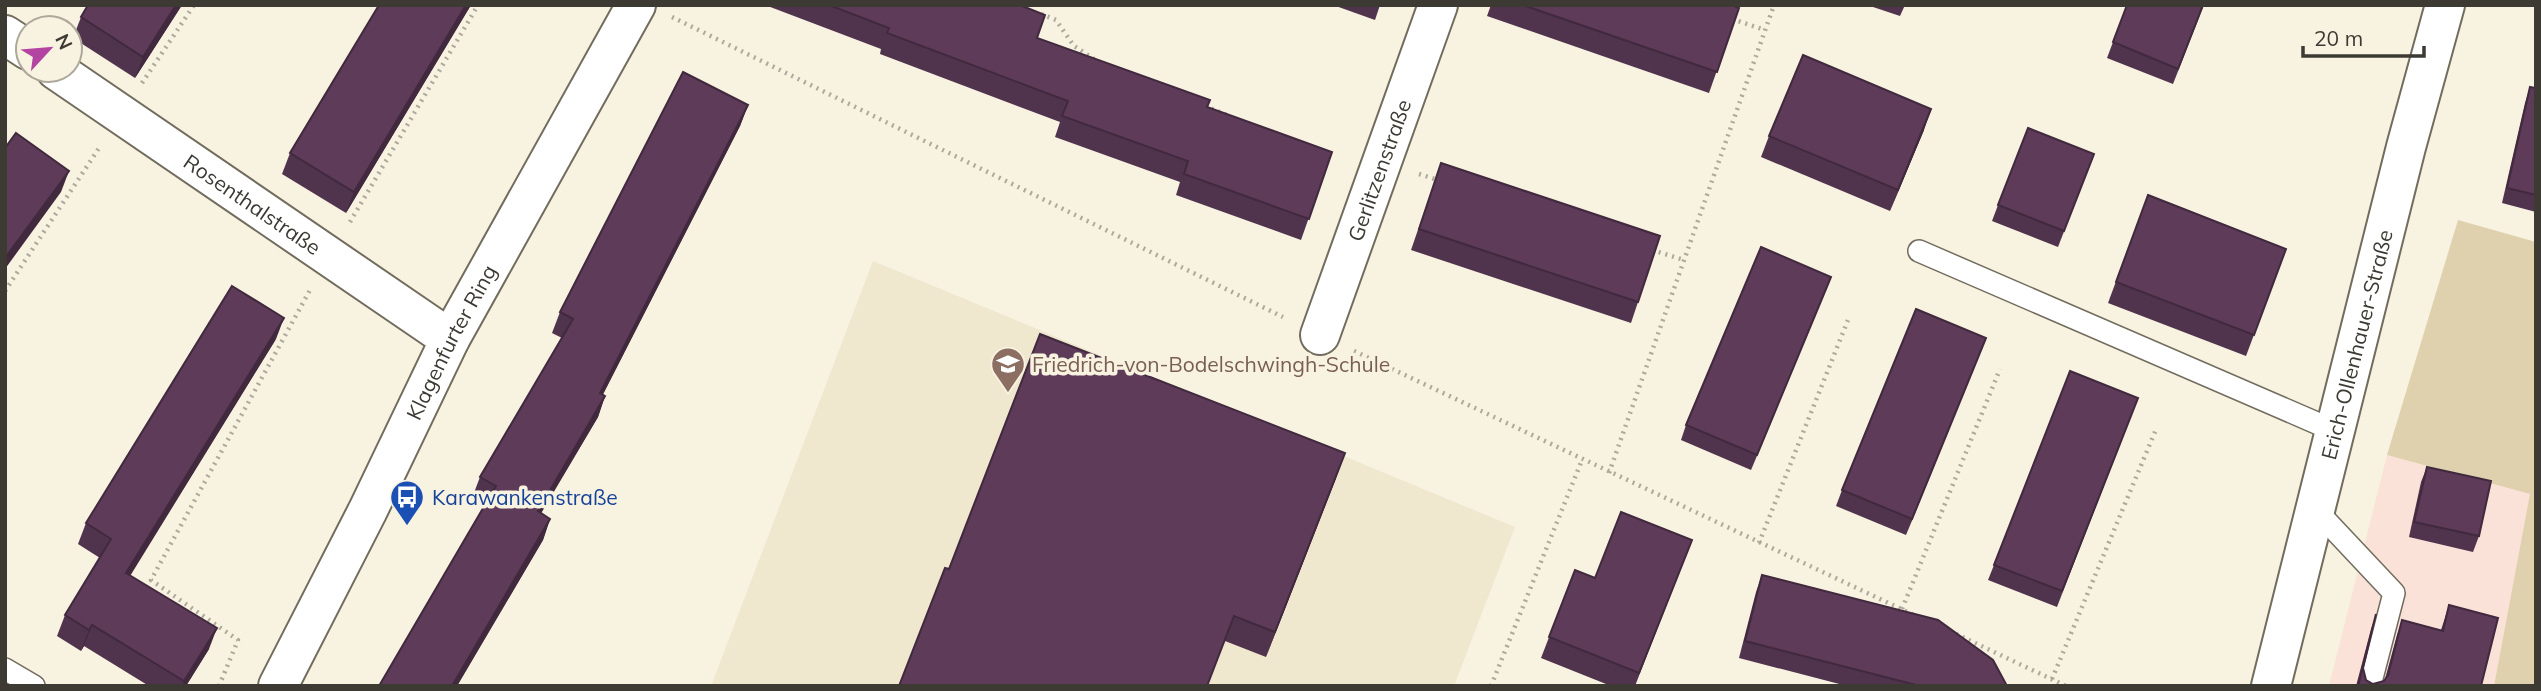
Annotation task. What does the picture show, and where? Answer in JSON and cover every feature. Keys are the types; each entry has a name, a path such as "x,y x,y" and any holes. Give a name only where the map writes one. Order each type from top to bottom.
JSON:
{"street":[{"name":"Gerlitzenstraße","path":"1320,335 1438,5"},
{"name":"Erich-Ollenhauer-Straße","path":"2271,686 2406,147 2445,5"},
{"name":"Klagenfurter Ring","path":"278,686 368,510 450,339 648,8"},
{"name":"Rosenthalstraße","path":"77,84 450,339"}],"lane":[{"path":"1919,251 2335,431"},
{"path":"2315,509 2394,593 2371,686"},
{"path":"5,668 34,686"}],"path":[{"path":"219,686 237,640 151,580 329,256 478,5"},
{"path":"1609,472 1774,5"},
{"path":"648,8 1320,335 1927,621"},
{"path":"1037,13 1056,20 1074,46 1098,62"},
{"path":"1730,18 1765,30"},
{"path":"1199,103 1237,119"},
{"path":"1382,162 1448,183"},
{"path":"1645,248 1684,260"},
{"path":"1759,543 1848,320"},
{"path":"1902,610 2000,369"},
{"path":"2052,679 2157,427"},
{"path":"1491,686 1582,460"},
{"path":"1952,633 2066,686"}],"shaded area":[{"path":"2458,220 2536,242 2536,686 2494,686 2530,494 2387,455"},
{"name":"Friedrich-von-Bodelschwingh-Schule","path":"873,261 1515,527 1454,686 711,686"},
{"path":"2387,455 2531,494 2494,686 2329,686"}],"building":[{"path":"88,5 176,5 143,57 84,19 83,14"},
{"path":"379,5 466,5 354,192 290,153"},
{"path":"829,5 1020,5 1045,15 1037,38 1210,100 1207,107 1332,152 1309,219 1184,174 1188,161 1062,116 1068,101 887,33 889,28"},
{"path":"1523,5 1732,5 1739,8 1717,72"},
{"path":"2127,5 2203,5 2178,69 2113,42"},
{"path":"1803,55 1931,109 1898,190 1769,136"},
{"path":"683,72 748,105 600,393 605,396 538,511 550,519 452,686 379,686 496,486 480,477 573,319 560,312"},
{"path":"2530,87 2536,88 2536,195 2507,188"},
{"path":"2028,128 2094,154 2064,231 1998,205"},
{"path":"16,133 69,171 5,258 5,148"},
{"path":"1441,163 1660,236 1638,302 1419,229"},
{"path":"2148,195 2286,249 2254,335 2116,282"},
{"path":"1761,247 1831,277 1757,455 1686,425"},
{"path":"232,286 284,318 126,573 217,628 184,681 92,625 89,630 65,615 111,539 86,523"},
{"path":"1916,309 1986,338 1912,519 1842,490"},
{"path":"1040,334 1345,453 1275,632 1234,616 1207,686 899,686 945,568 949,569"},
{"path":"2070,371 2138,398 2062,591 1994,565"},
{"path":"2427,467 2491,481 2479,536 2414,522"},
{"path":"1621,512 1692,540 1639,673 1549,637 1575,570 1595,578"},
{"path":"1762,575 1938,620 1993,660 2007,686 1920,686 1745,641"},
{"path":"2449,605 2498,618 2481,686 2358,686 2376,614 2363,668 2366,680 2373,684 2384,681 2388,675 2402,620 2443,631"}],"place":[{"name":"Friedrich-von-Bodelschwingh-Schule","path":"1008,394"},
{"name":"Karawankenstraße","path":"407,527"}]}
